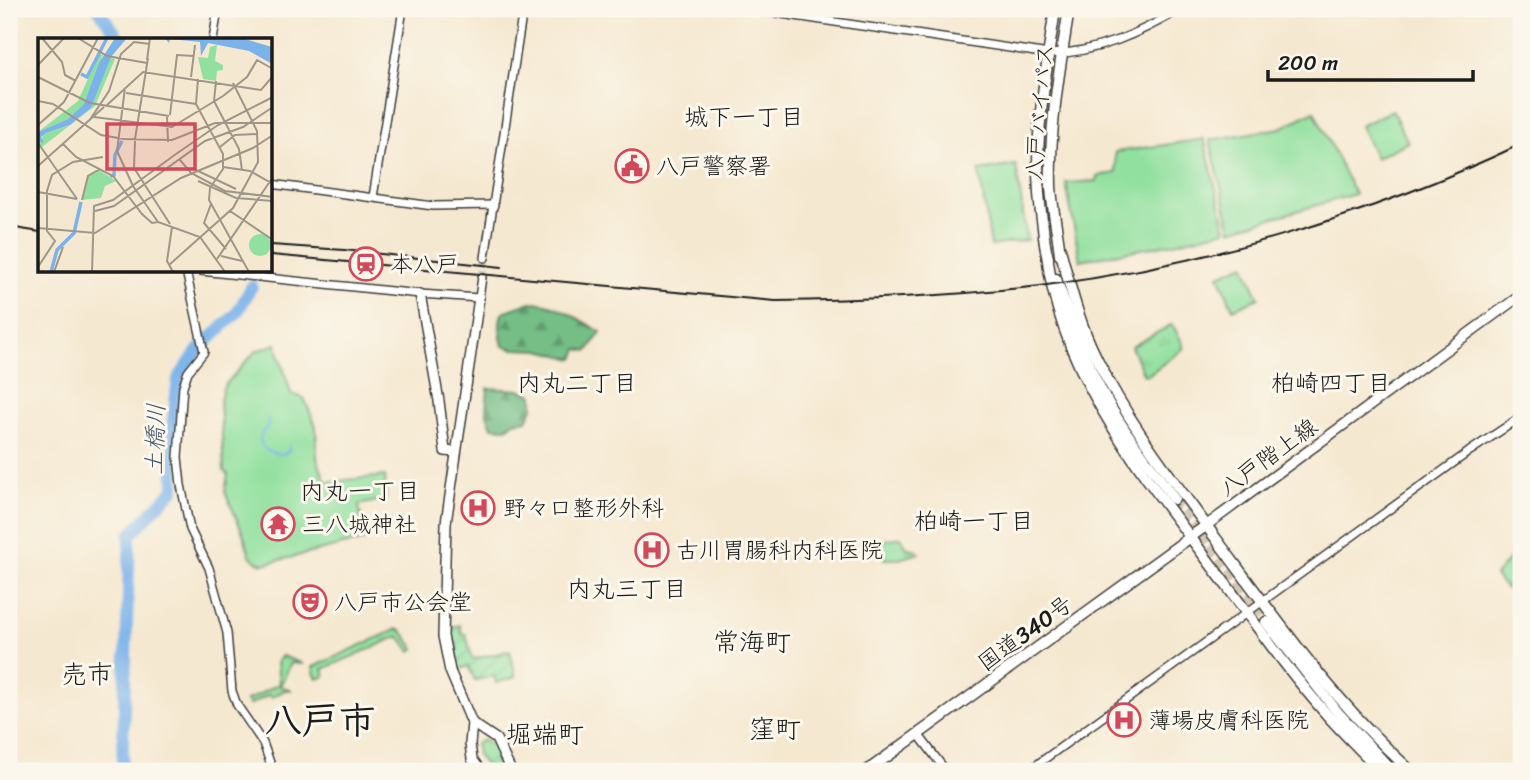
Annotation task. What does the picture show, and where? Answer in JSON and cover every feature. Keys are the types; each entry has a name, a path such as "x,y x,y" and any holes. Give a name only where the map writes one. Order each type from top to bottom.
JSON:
{"highway":[{"name":"八戸バイパス","path":"1055,9 1041,102 1037,153 1037,187 1047,254 1083,352 1101,391 1174,499"},
{"name":"八戸バイパス","path":"1064,301 1051,187 1055,103 1069,9"},
{"path":"1060,249 1081,322 1108,382 1137,430 1262,601 1340,699 1410,771"},
{"path":"1047,254 1065,330 1101,408 1134,459 1247,612 1329,718 1381,771"},
{"name":"国道340号","path":"867,771 1207,525"},
{"path":"1266,622 1306,675 1392,771"},
{"path":"1369,746 1401,771"}],"main road":[{"path":"421,295 445,451 455,452"},
{"name":"八戸階上線","path":"1207,525 1521,295"},
{"path":"479,298 446,523 443,636 450,671 472,723 471,752 481,771"},
{"path":"472,723 496,738 511,771"}],"street":[{"path":"213,38 218,9"},
{"path":"373,197 403,9"},
{"path":"485,258 523,9"},
{"path":"748,9 1049,54 1062,54 1123,40 1181,9"},
{"path":"273,184 433,206 494,205"},
{"path":"186,273 204,352 188,372 183,386 178,457 181,485 190,529 209,568 227,633 232,691 236,705 263,743 273,771"},
{"path":"219,273 421,295 479,298 482,277"},
{"path":"1028,771 1470,451 1521,417"},
{"path":"918,734 946,771"}],"green space":[{"path":"1392,110 1408,142 1376,158 1360,126"},
{"path":"1314,111 1355,194 1231,230 1210,140 1281,128"},
{"path":"1204,139 1226,230 1174,243 1080,260 1066,183 1096,181 1097,176 1116,173 1115,152"},
{"path":"1016,165 1027,240 991,246 979,171"},
{"path":"1244,264 1259,298 1233,309 1219,275"},
{"path":"531,302 559,308 601,332 588,351 578,349 574,359 540,350 503,346 500,320 503,312"},
{"path":"1171,325 1183,344 1183,349 1148,375 1144,375 1131,347"},
{"path":"276,344 291,394 304,398 316,426 317,458 326,482 385,476 386,499 359,505 365,540 263,564 250,555 225,492 228,474 224,471 220,400 224,386 256,351"},
{"path":"488,388 521,390 533,395 533,408 527,420 514,422 507,428 492,427 486,411"},
{"path":"901,537 907,548 919,553 899,559 884,559 880,541"},
{"path":"1521,545 1521,581 1513,588 1510,586 1506,589 1495,576"},
{"path":"460,625 462,634 466,634 472,659 510,651 516,677 496,683 494,676 475,680 468,666 456,671 454,661 458,659 458,651 456,642 450,641 449,629"},
{"path":"397,629 402,631 415,649 411,651 399,636 323,669 325,676 318,679 315,675 313,667"},
{"path":"282,656 303,664 291,663 280,686 292,690 285,690 272,697 269,695 249,705 246,701 279,684 277,661"},
{"path":"483,740 493,744 504,771 490,771 477,755 476,744"}],"waterway":[{"name":"土橋川","path":"98,9 120,38"},
{"name":"土橋川","path":"122,771 130,535 174,489 173,421 178,379 198,350 237,313 252,286"},
{"path":"268,418 268,425 260,436 262,447 283,454 289,451 289,445"}],"tunnel":[{"path":"482,277 485,258"},
{"path":"1174,499 1266,622"}],"railway":[{"path":"273,255 775,301 974,292 1102,277 1225,251 1286,234 1405,194 1521,144"},
{"path":"9,227 38,232"},
{"path":"273,245 502,267"}],"place":[{"name":"八戸警察署","path":"632,166"},
{"name":"本八戸","path":"366,264"},
{"name":"野々口整形外科","path":"478,508"},
{"name":"三八城神社","path":"278,524"},
{"name":"古川胃腸科内科医院","path":"652,550"},
{"name":"八戸市公会堂","path":"310,602"},
{"name":"薄場皮膚科医院","path":"1124,720"}],"district":[{"name":"城下一丁目","path":"744,117"},
{"name":"内丸二丁目","path":"577,383"},
{"name":"柏崎四丁目","path":"1331,383"},
{"name":"内丸一丁目","path":"360,491"},
{"name":"柏崎一丁目","path":"974,521"},
{"name":"内丸三丁目","path":"627,589"},
{"name":"常海町","path":"752,642"},
{"name":"売市","path":"87,674"},
{"name":"八戸市","path":"320,720"},
{"name":"窪町","path":"775,729"},
{"name":"堀端町","path":"545,734"}]}
